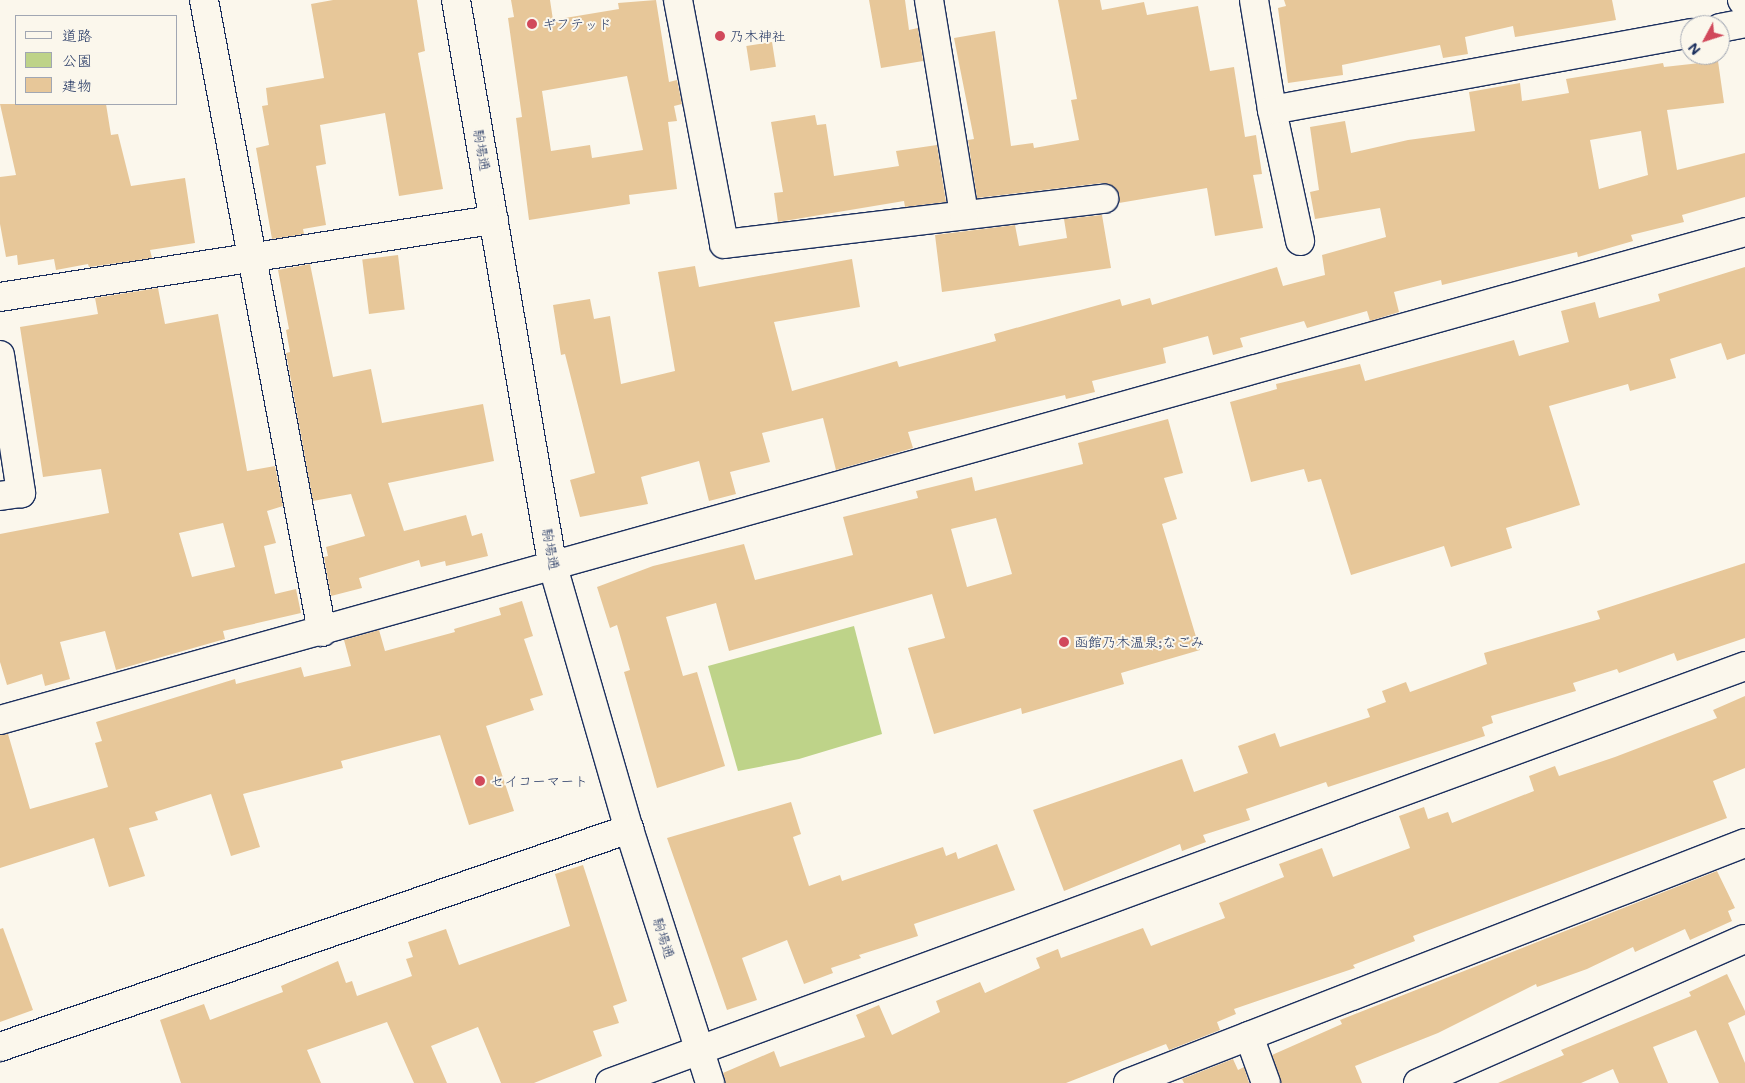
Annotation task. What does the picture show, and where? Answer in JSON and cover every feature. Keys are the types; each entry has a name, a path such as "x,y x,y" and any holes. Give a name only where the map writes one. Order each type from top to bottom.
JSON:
{"street":[{"path":"204,0 250,260 322,632"},
{"name":"駒場通","path":"456,0 552,563 629,829 710,1083"},
{"path":"678,0 724,244 964,214 1104,199"},
{"path":"929,0 964,214"},
{"path":"1254,0 1272,110 1300,241"},
{"path":"1742,0 1745,4"},
{"path":"1730,26 1745,23"},
{"path":"1272,110 1680,36"},
{"path":"0,297 250,260 494,220"},
{"path":"0,720 322,632 552,563 1745,232"},
{"path":"0,355 21,493 0,496"},
{"path":"610,1083 1745,666"},
{"path":"0,1047 629,829"},
{"path":"1128,1083 1745,843"},
{"path":"1418,1083 1745,939"},
{"path":"1249,1036 1266,1083"}],"green space":[{"path":"854,626 882,734 799,759 738,771 708,666"}],"building":[{"path":"333,0 417,0 425,51 418,53 443,189 399,196 385,113 320,125 326,164 316,166 326,225 303,229 304,234 272,239 256,148 269,145 262,106 268,105 266,88 324,78 311,4"},
{"path":"511,0 550,0 553,20 619,9 618,3 656,0 669,82 677,80 682,104 674,106 677,121 668,122 677,189 629,195 630,204 529,220 516,118 522,117 508,18 514,17","holes":["627,76 643,150 592,158 590,145 551,151 542,91"]},
{"path":"869,0 905,0 909,30 918,28 923,61 881,68"},
{"path":"1058,0 1100,0 1102,10 1144,2 1147,15 1198,6 1210,71 1234,67 1245,137 1256,135 1262,174 1253,175 1263,228 1215,236 1207,188 1119,203 1116,189 1103,183 977,198 968,140 974,139 954,38 995,31 1011,146 1033,143 1034,148 1079,140 1071,100 1077,99"},
{"path":"1284,0 1612,0 1616,20 1515,37 1513,26 1465,37 1468,54 1443,58 1440,45 1342,65 1343,75 1288,83 1278,8 1286,6"},
{"path":"772,42 776,67 750,71 746,46"},
{"path":"1663,63 1664,67 1719,65 1724,103 1667,110 1677,170 1745,153 1745,197 1682,215 1684,222 1631,235 1633,241 1578,257 1577,252 1442,285 1441,280 1394,292 1399,312 1370,321 1367,311 1307,328 1304,321 1240,338 1243,347 1213,355 1208,336 1163,348 1166,363 1092,381 1095,392 1066,399 1065,395 908,432 913,448 836,470 823,418 762,433 770,462 730,472 736,494 709,501 699,461 641,477 648,504 580,517 570,480 595,473 565,354 561,355 553,305 590,299 594,319 610,316 621,384 675,371 658,272 695,266 699,287 852,259 860,307 774,322 792,391 897,361 899,367 996,341 994,334 1120,299 1122,306 1150,298 1152,305 1277,267 1283,286 1325,275 1322,255 1386,237 1380,208 1315,219 1310,192 1319,190 1310,127 1345,121 1351,153 1408,140 1475,131 1469,92 1520,83 1522,101 1569,93 1566,79","holes":["1641,131 1648,175 1599,189 1590,140"]},
{"path":"0,104 106,105 111,135 118,134 131,186 185,178 195,243 150,250 152,258 89,267 88,264 56,270 54,259 18,265 17,255 6,257 0,224 0,177 16,175"},
{"path":"815,115 817,125 826,124 834,176 899,166 896,151 937,145 946,202 905,207 904,201 778,222 774,193 783,192 771,122"},
{"path":"1102,215 1111,268 942,292 935,235 1015,225 1019,246 1067,238 1064,219"},
{"path":"398,255 405,310 369,314 362,259"},
{"path":"310,264 333,377 371,369 382,423 483,404 494,461 388,483 404,531 466,515 472,536 482,533 488,556 446,566 445,561 421,567 419,560 359,578 362,588 331,596 324,557 328,556 326,547 365,536 351,494 313,501 286,353 290,352 286,330 289,329 278,270"},
{"path":"1745,267 1745,354 1727,360 1721,343 1670,359 1676,378 1630,391 1628,384 1549,406 1580,505 1506,528 1512,548 1451,567 1444,546 1351,575 1321,479 1308,482 1304,469 1251,482 1230,402 1277,389 1276,384 1360,364 1365,381 1514,340 1519,356 1569,342 1561,311 1595,302 1599,318 1660,301 1658,294"},
{"path":"158,288 165,324 218,314 247,471 275,466 283,506 267,511 276,543 264,546 275,594 296,589 301,613 223,631 225,639 116,670 105,631 60,642 70,679 45,686 42,674 7,685 0,662 0,534 109,513 101,469 43,477 20,327 98,314 95,298","holes":["223,523 235,567 192,577 179,533"]},
{"path":"1168,419 1183,473 1164,478 1177,519 1162,524 1200,650 1121,673 1124,684 1022,714 1021,708 934,734 908,648 945,638 932,594 729,651 716,603 666,617 683,676 697,672 725,766 657,788 624,672 630,670 617,625 610,628 597,587 653,566 744,544 755,580 853,555 843,517 918,498 916,491 972,477 975,491 1083,464 1078,443","holes":["996,518 1012,574 967,587 951,529"]},
{"path":"1745,563 1745,638 1677,661 1674,653 1619,673 1617,669 1573,683 1576,691 1491,716 1493,723 1482,727 1485,736 1328,787 1326,782 1246,809 1250,820 1203,835 1206,842 1182,851 1180,844 1064,891 1033,810 1182,759 1194,792 1248,773 1238,746 1275,733 1280,747 1370,717 1367,709 1386,702 1382,691 1406,682 1410,692 1487,664 1484,653 1600,619 1597,611"},
{"path":"522,601 533,636 524,639 543,695 530,699 534,710 486,726 514,811 469,825 440,735 341,761 343,768 243,794 260,847 231,856 211,794 155,812 158,820 129,828 145,876 109,887 94,838 0,868 0,735 8,734 30,809 108,787 95,743 102,741 96,722 235,679 236,684 301,667 304,677 351,666 344,640 379,630 385,651 455,632 454,629 501,615 499,608"},
{"path":"1745,696 1745,768 1713,781 1727,818 1413,936 1415,941 1353,965 1355,968 1234,1009 1236,1014 1217,1022 1220,1030 1169,1050 1166,1044 1066,1083 725,1083 723,1073 774,1051 780,1067 865,1037 856,1015 879,1005 892,1035 940,1012 936,1001 980,982 985,993 1040,968 1036,958 1058,949 1061,958 1143,928 1151,946 1225,918 1219,903 1284,877 1279,864 1322,848 1333,877 1410,848 1399,816 1424,807 1428,819 1448,812 1452,823 1534,791 1529,776 1555,766 1559,776 1615,757 1717,718 1713,710"},
{"path":"791,802 801,834 793,837 809,886 840,875 842,881 943,847 946,856 956,852 958,859 997,844 1015,890 914,924 918,936 859,955 861,958 831,968 833,973 804,984 787,940 742,958 757,1000 727,1010 667,838"},
{"path":"583,865 627,1001 613,1006 619,1023 593,1031 602,1056 534,1083 501,1083 478,1027 431,1046 447,1083 414,1083 387,1022 307,1050 321,1083 181,1083 160,1020 204,1004 210,1020 283,992 281,986 338,961 346,983 352,981 357,996 412,976 406,959 413,957 408,942 446,929 459,965 570,926 555,874"},
{"path":"1717,871 1735,908 1728,911 1732,921 1690,940 1685,929 1635,952 1633,947 1587,969 1537,987 1536,984 1438,1033 1355,1066 1362,1083 1281,1083 1272,1055 1342,1024 1340,1020"},
{"path":"3,928 33,1010 0,1022 0,929"},
{"path":"1727,974 1745,1011 1745,1015 1728,1023 1745,1063 1745,1083 1719,1083 1696,1030 1653,1047 1668,1083 1619,1083 1613,1069 1581,1083 1498,1083 1564,1055 1561,1050 1691,996 1689,992"},
{"path":"1233,1059 1238,1070 1244,1067 1249,1083 1184,1083 1182,1079"}],"place":[{"name":"ギフテッド","path":"532,24"},
{"name":"乃木神社","path":"720,36"},
{"name":"函館乃木温泉;なごみ","path":"1064,642"},
{"name":"セイコーマート","path":"480,781"}]}
